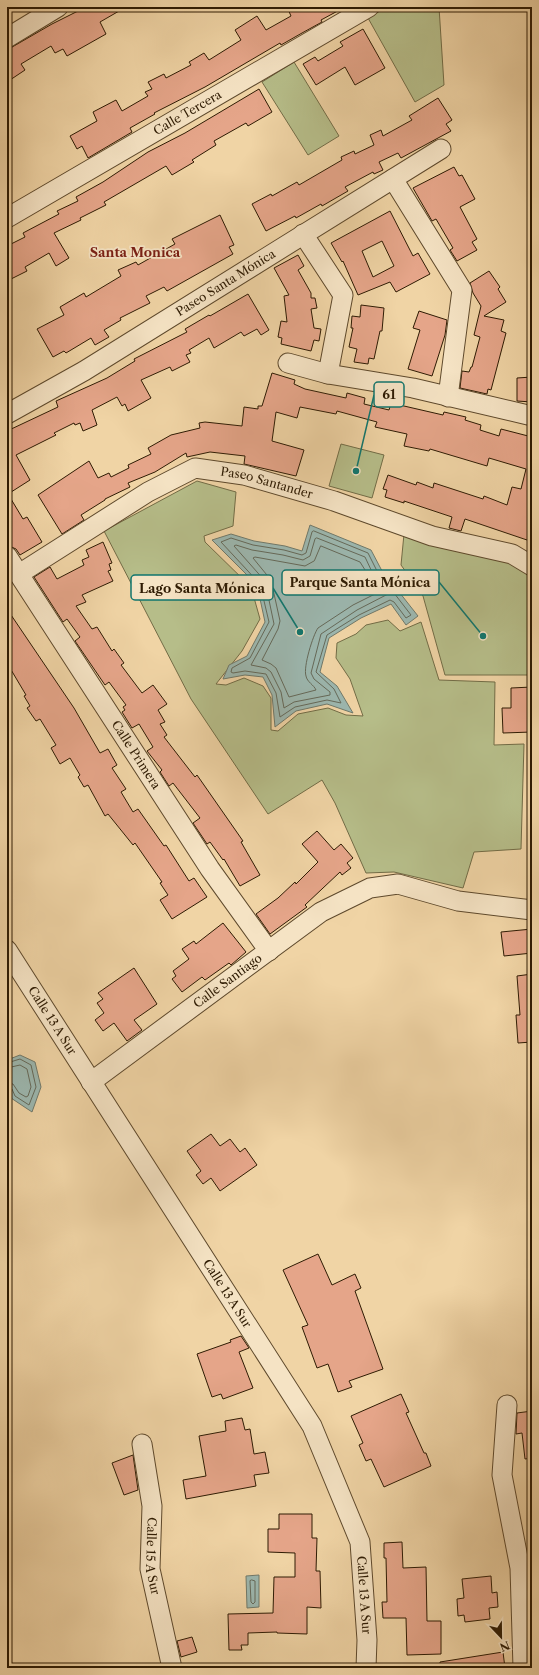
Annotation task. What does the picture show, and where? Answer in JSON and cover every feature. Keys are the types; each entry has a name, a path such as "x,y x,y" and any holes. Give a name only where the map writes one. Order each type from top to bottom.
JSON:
{"street":[{"path":"7,38 58,7"},
{"name":"Calle Tercera","path":"7,218 369,7"},
{"name":"Paseo Santa Mónica","path":"7,414 84,371 441,149"},
{"path":"393,179 462,290 448,397"},
{"path":"303,234 343,295 328,374"},
{"path":"288,363 328,374 413,388 528,416 532,415"},
{"name":"Paseo Santander","path":"19,574 148,492 195,468 244,475 334,501 432,536 512,554 532,566"},
{"name":"Calle Primera","path":"7,556 210,869 269,951"},
{"name":"Calle Santiago","path":"91,1082 321,912 370,888 398,884 458,901 532,910"},
{"name":"Calle 13 A Sur","path":"7,950 312,1426 360,1542 367,1640 366,1668"},
{"path":"507,1405 502,1475 520,1568 523,1668"},
{"name":"Calle 15 A Sur","path":"142,1444 152,1506 150,1569 172,1668"}],"green space":[{"path":"387,7 439,7 444,85 415,102 368,18"},
{"path":"294,62 339,136 308,155 262,82"},
{"path":"341,444 384,455 372,498 329,486"},
{"path":"197,481 236,492 233,526 204,536 205,542 251,587 260,619 242,651 216,684 226,685 244,678 263,686 271,698 271,730 278,731 298,714 328,708 346,715 363,716 350,679 336,658 337,643 356,634 366,625 388,620 400,631 421,622 439,680 495,682 494,745 524,744 521,849 474,852 463,888 394,872 366,873 335,803 322,780 268,814 191,699 104,531"},
{"path":"404,534 508,558 532,573 532,675 445,675 423,596 401,565"}],"water":[{"path":"310,525 371,550 381,569 418,616 406,625 391,604 361,618 329,638 320,672 337,686 353,713 327,704 296,711 275,727 272,695 263,677 245,675 223,679 229,665 247,656 265,622 257,585 212,540 231,534 254,541 285,546 302,551"},
{"path":"20,1055 35,1062 41,1087 32,1112 11,1098 7,1086 7,1060"},
{"path":"259,1575 259,1607 247,1608 246,1576"}],"building":[{"path":"86,7 126,7 100,22 106,34 67,56 63,49 55,53 51,46 21,64 25,70 7,82 7,50 52,24"},
{"path":"287,7 345,7 281,45 280,43 205,87 154,113 155,114 130,128 132,132 88,158 82,146 77,149 70,136 97,121 93,112 116,100 122,111 148,96 145,92 152,89 148,82 164,74 166,78 191,65 189,62 204,53 209,60 241,40 235,30 257,16 266,30 291,16"},
{"path":"363,29 385,68 355,85 345,67 316,85 303,64 315,57 318,61 343,46 340,42"},
{"path":"259,89 272,112 248,126 246,123 214,141 216,145 192,160 194,162 172,175 166,166 104,202 106,205 80,218 81,220 54,233 69,258 56,266 49,253 25,267 27,271 7,281 7,246 25,237 23,233 59,214 57,211 78,201 76,197 103,182 148,152 185,133"},
{"path":"438,98 452,120 446,124 451,131 401,158 398,153 379,162 383,170 374,174 373,172 345,187 348,191 322,206 321,204 296,218 295,216 266,231 252,204 271,194 272,196 297,182 299,185 342,160 341,157 354,151 355,154 374,145 370,135 381,130 383,136 412,120 409,116"},
{"path":"454,167 459,176 462,175 475,199 460,207 477,239 472,242 477,250 457,261 450,250 453,248 436,219 432,221 413,188"},
{"path":"390,211 413,256 418,253 430,274 396,292 390,282 358,295 343,261 342,262 331,243","holes":["382,241 394,266 373,277 362,251"]},
{"path":"220,215 234,245 229,247 233,254 167,291 164,287 146,296 150,303 120,318 121,320 104,330 109,337 95,345 91,338 66,353 64,351 53,357 37,329 64,315 60,307 84,293 86,297 121,276 118,270 136,262 138,265 175,244 172,239"},
{"path":"298,255 304,266 298,270 311,293 311,298 315,298 317,308 311,309 314,328 321,329 319,341 314,340 311,351 281,344 282,338 278,337 281,321 287,322 284,296 289,295 274,268"},
{"path":"489,271 500,287 498,289 506,302 484,316 504,320 501,331 506,333 491,390 488,389 487,394 460,388 462,371 469,372 472,367 480,337 474,335 481,306 473,293 470,283"},
{"path":"248,294 269,330 261,335 257,329 244,336 241,332 214,348 209,338 189,350 191,353 186,355 190,362 172,371 170,367 141,380 151,398 128,411 125,404 122,406 117,397 92,410 97,425 83,431 80,423 75,425 74,423 54,433 56,435 16,455 30,480 8,494 23,519 27,517 42,542 20,555 16,549 7,545 7,431 58,407 56,401 107,378 135,361 134,359 187,332 185,329"},
{"path":"361,305 384,308 382,331 380,331 374,359 369,358 368,364 354,362 357,349 349,347 353,328 351,328 352,316 360,317"},
{"path":"419,311 447,320 445,335 432,376 408,369 420,330 413,328"},
{"path":"272,373 295,380 294,384 305,389 346,398 347,393 365,398 364,404 389,410 391,403 443,415 444,412 466,417 465,420 481,425 480,430 499,436 501,429 532,437 532,525 527,540 465,519 461,531 449,528 452,517 404,501 404,503 385,497 387,490 383,489 388,475 416,485 417,482 433,488 434,483 483,499 484,496 507,505 512,487 521,489 526,469 489,458 487,466 430,449 429,451 404,446 407,434 375,427 377,422 337,411 336,414 300,407 297,418 276,412 272,441 304,450 296,476 244,464 245,456 210,452 187,457 186,453 155,472 128,483 130,487 105,499 81,515 84,520 62,534 38,495 89,461 98,478 109,473 111,477 129,468 128,465 151,454 148,448 171,435 200,428 199,423 205,422 242,426 244,407 258,409 258,406 262,406"},
{"path":"532,377 532,402 517,401 517,378"},
{"path":"103,542 112,563 109,564 111,570 108,571 113,581 82,595 86,602 76,606 92,629 97,627 112,651 114,649 124,663 121,665 142,693 153,685 167,704 158,710 165,722 160,724 167,735 164,737 195,777 197,775 243,841 241,842 260,875 240,886 224,859 223,860 210,842 207,844 193,823 200,818 173,783 169,786 160,772 162,770 147,751 153,747 139,724 132,728 122,712 125,710 123,707 126,705 109,682 105,685 75,641 80,637 67,619 63,622 34,577 50,567 57,579 84,565 82,560 89,557 86,550"},
{"path":"7,609 74,708 100,753 108,749 117,765 112,768 126,789 121,792 133,812 138,809 164,846 166,845 189,881 194,878 207,897 172,919 160,900 168,895 160,883 162,882 135,843 133,845 108,814 105,816 88,785 84,787 78,777 80,775 70,758 60,764 51,748 56,745 40,719 36,721 27,708 30,706 24,696 26,695 7,663"},
{"path":"532,687 532,732 503,733 502,708 511,708 511,688"},
{"path":"317,831 334,850 341,844 353,858 347,863 351,868 342,875 340,872 305,905 307,907 270,934 256,914 278,898 295,882 296,884 318,862 302,844"},
{"path":"223,923 246,952 231,965 229,963 205,980 202,977 182,992 172,979 176,976 173,971 189,959 182,949 194,941 196,944"},
{"path":"532,929 532,953 504,956 501,932"},
{"path":"134,968 157,1004 134,1020 142,1030 127,1041 114,1023 103,1031 95,1020 104,1013 97,1003 103,999 98,993"},
{"path":"532,974 532,1042 518,1043 516,1015 520,1015 517,976"},
{"path":"211,1134 220,1146 230,1139 240,1152 245,1148 257,1165 220,1191 211,1178 203,1184 196,1175 201,1171 187,1151"},
{"path":"318,1254 332,1285 355,1274 361,1288 355,1291 383,1369 349,1381 352,1387 338,1392 328,1364 317,1368 302,1327 308,1325 283,1270"},
{"path":"241,1336 249,1348 239,1352 253,1388 223,1399 221,1394 212,1397 197,1354 231,1342 230,1340"},
{"path":"401,1394 409,1412 406,1413 431,1466 384,1487 371,1459 366,1461 359,1445 363,1443 351,1416"},
{"path":"532,1411 532,1458 525,1459 522,1433 516,1434 517,1413"},
{"path":"242,1418 245,1430 250,1429 254,1454 265,1452 269,1473 254,1475 256,1486 186,1499 183,1480 206,1476 199,1436 226,1431 225,1421"},
{"path":"133,1455 138,1490 124,1495 112,1463"},
{"path":"279,1514 312,1514 312,1538 317,1538 316,1571 320,1571 321,1608 307,1607 307,1634 277,1632 248,1633 248,1645 241,1645 242,1650 229,1650 228,1614 273,1613 274,1577 295,1577 295,1553 268,1552 268,1529 279,1529"},
{"path":"402,1542 403,1568 426,1567 427,1621 441,1621 441,1654 407,1655 406,1618 383,1618 382,1602 387,1602 386,1558 384,1558 384,1543"},
{"path":"491,1576 492,1593 497,1592 498,1607 489,1608 490,1619 465,1622 464,1615 458,1616 457,1599 464,1598 462,1579"},
{"path":"192,1637 197,1652 181,1657 177,1641"},
{"path":"503,1652 505,1668 440,1668 440,1662"}],"place":[{"name":"61","path":"356,471"},
{"name":"Lago Santa Mónica","path":"300,632"},
{"name":"Parque Santa Mónica","path":"483,636"}],"district":[{"name":"Santa Monica","path":"135,252"}]}
